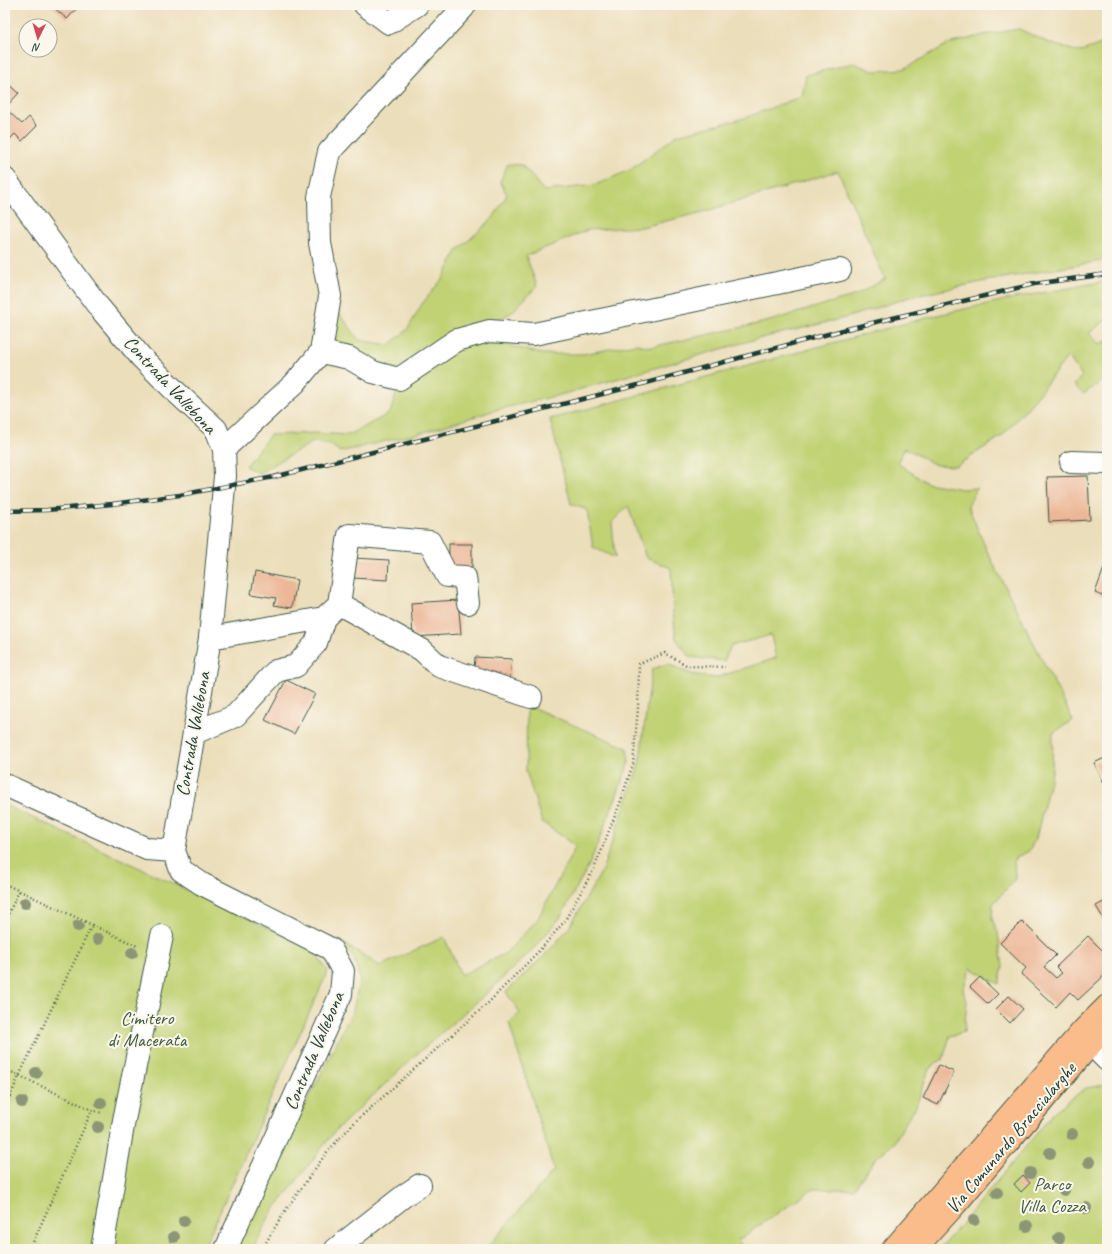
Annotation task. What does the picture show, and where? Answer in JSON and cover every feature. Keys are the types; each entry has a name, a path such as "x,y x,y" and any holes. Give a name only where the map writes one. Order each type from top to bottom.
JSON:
{"main road":[{"path":"1082,1043 1107,1006"},
{"path":"1082,1043 1107,1016"},
{"name":"Via Comunardo Braccialarghe","path":"893,1249 1082,1043 1107,1028"},
{"name":"Via Comunardo Braccialarghe","path":"916,1249 956,1204 1082,1043"}],"street":[{"path":"365,5 389,23 417,5"},
{"path":"224,449 295,383 321,352 330,296 320,243 319,197 329,152 464,6 463,5"},
{"name":"Contrada Vallebona","path":"5,179 98,306 141,357 216,429 224,449 225,476 210,638 174,851 181,870 202,884 331,949 343,971 341,994 226,1249"},
{"path":"321,352 349,358 373,372 399,379 458,340 489,331 534,334 840,270"},
{"path":"1070,462 1107,463"},
{"path":"194,733 235,716 276,670 296,666 316,643 332,611 349,535 430,542 447,576 465,578 468,603"},
{"path":"210,638 332,611 422,650 439,666 532,697"},
{"path":"5,785 147,849 174,851"},
{"path":"102,1249 124,1120 162,936"},
{"path":"1082,1043 1107,1060"},
{"path":"336,1249 405,1195 420,1186"}],"path":[{"path":"262,1249 285,1211 332,1147 356,1121 488,1003 539,951 564,922 594,869 620,803 633,764 640,664 665,653 688,666 725,667"},
{"path":"5,884 141,948"},
{"path":"5,921 19,891"},
{"path":"5,1108 92,925"},
{"path":"5,1069 92,1110 124,1120"},
{"path":"30,1249 92,1110"}],"green space":[{"path":"1019,29 1049,43 1079,52 1107,42 1107,260 986,281 910,297 845,318 753,340 560,395 499,409 424,432 340,452 331,445 313,442 259,473 245,466 270,435 315,433 349,435 390,413 399,386 469,342 499,343 542,354 583,354 636,344 651,347 766,322 856,295 885,279 838,171 703,212 642,227 588,230 526,256 537,286 511,313 489,325 391,371 334,345 332,330 337,310 359,340 389,345 407,330 422,304 443,278 457,251 493,218 507,195 500,181 508,164 522,165 544,191 595,185 630,170 677,135 745,118 802,96 806,75 853,63 874,71 904,69 948,44 984,35"},
{"path":"1107,281 1107,319 1089,333 1099,344 1107,341 1107,375 1098,384 1083,394 1074,385 1082,376 1068,356 1030,405 1002,436 956,466 936,465 905,448 897,463 927,483 962,489 977,488 968,506 987,551 1073,720 1053,733 1052,772 1036,838 1029,851 1014,859 1015,879 993,904 992,919 998,933 1003,967 999,984 970,968 963,990 967,1001 964,1032 950,1036 943,1059 929,1069 916,1106 893,1144 876,1158 854,1189 813,1189 738,1240 744,1249 486,1249 554,1170 509,1023 520,1013 506,992 544,956 569,928 602,871 639,765 652,669 668,664 691,674 715,678 776,658 771,635 731,646 724,661 690,657 676,639 671,568 646,558 628,506 612,522 615,558 593,547 587,510 571,504 550,419 933,316 1019,297"},
{"path":"527,705 627,748 629,762 589,865 560,918 535,947 488,992 417,1054 335,1131 270,1215 252,1249 236,1249 263,1190 353,1010 360,979 354,958 339,940 380,966 444,937 461,975 506,953 537,920 576,846 542,822 526,771"},
{"name":"Cimitero di Macerata","path":"5,805 311,948 328,971 203,1249 5,1249"},
{"name":"Parco Villa Cozza","path":"1107,1086 1107,1249 939,1249 961,1225 1056,1110 1086,1088"}],"building":[{"path":"51,5 80,5 67,19"},
{"path":"5,80 19,93 5,108"},
{"path":"5,108 22,124 29,117 37,126 22,141 15,134 5,144"},
{"path":"1088,476 1090,520 1049,522 1047,477"},
{"path":"449,544 472,544 472,567 449,567"},
{"path":"354,558 389,560 388,580 352,578"},
{"path":"1107,560 1107,598 1095,593"},
{"path":"255,572 297,580 292,608 274,605 276,598 251,594"},
{"path":"458,600 461,634 413,637 411,603"},
{"path":"475,657 512,659 510,678 485,677 474,671"},
{"path":"286,680 315,694 294,734 265,720"},
{"path":"1107,757 1107,789 1094,763"},
{"path":"1107,900 1107,925 1096,906"},
{"path":"1022,921 1056,955 1044,967 1056,978 1062,973 1056,967 1088,936 1107,955 1107,973 1078,1000 1070,992 1056,1007 1021,974 1026,968 1000,943"},
{"path":"980,977 998,994 988,1004 970,987"},
{"path":"1009,996 1023,1009 1010,1023 996,1009"},
{"path":"939,1065 954,1072 938,1105 923,1098"},
{"path":"1023,1175 1030,1183 1021,1192 1014,1184"}],"railway":[{"path":"5,511 47,510 112,504 180,495 274,477 650,382 843,330 1034,284 1107,274"}]}
